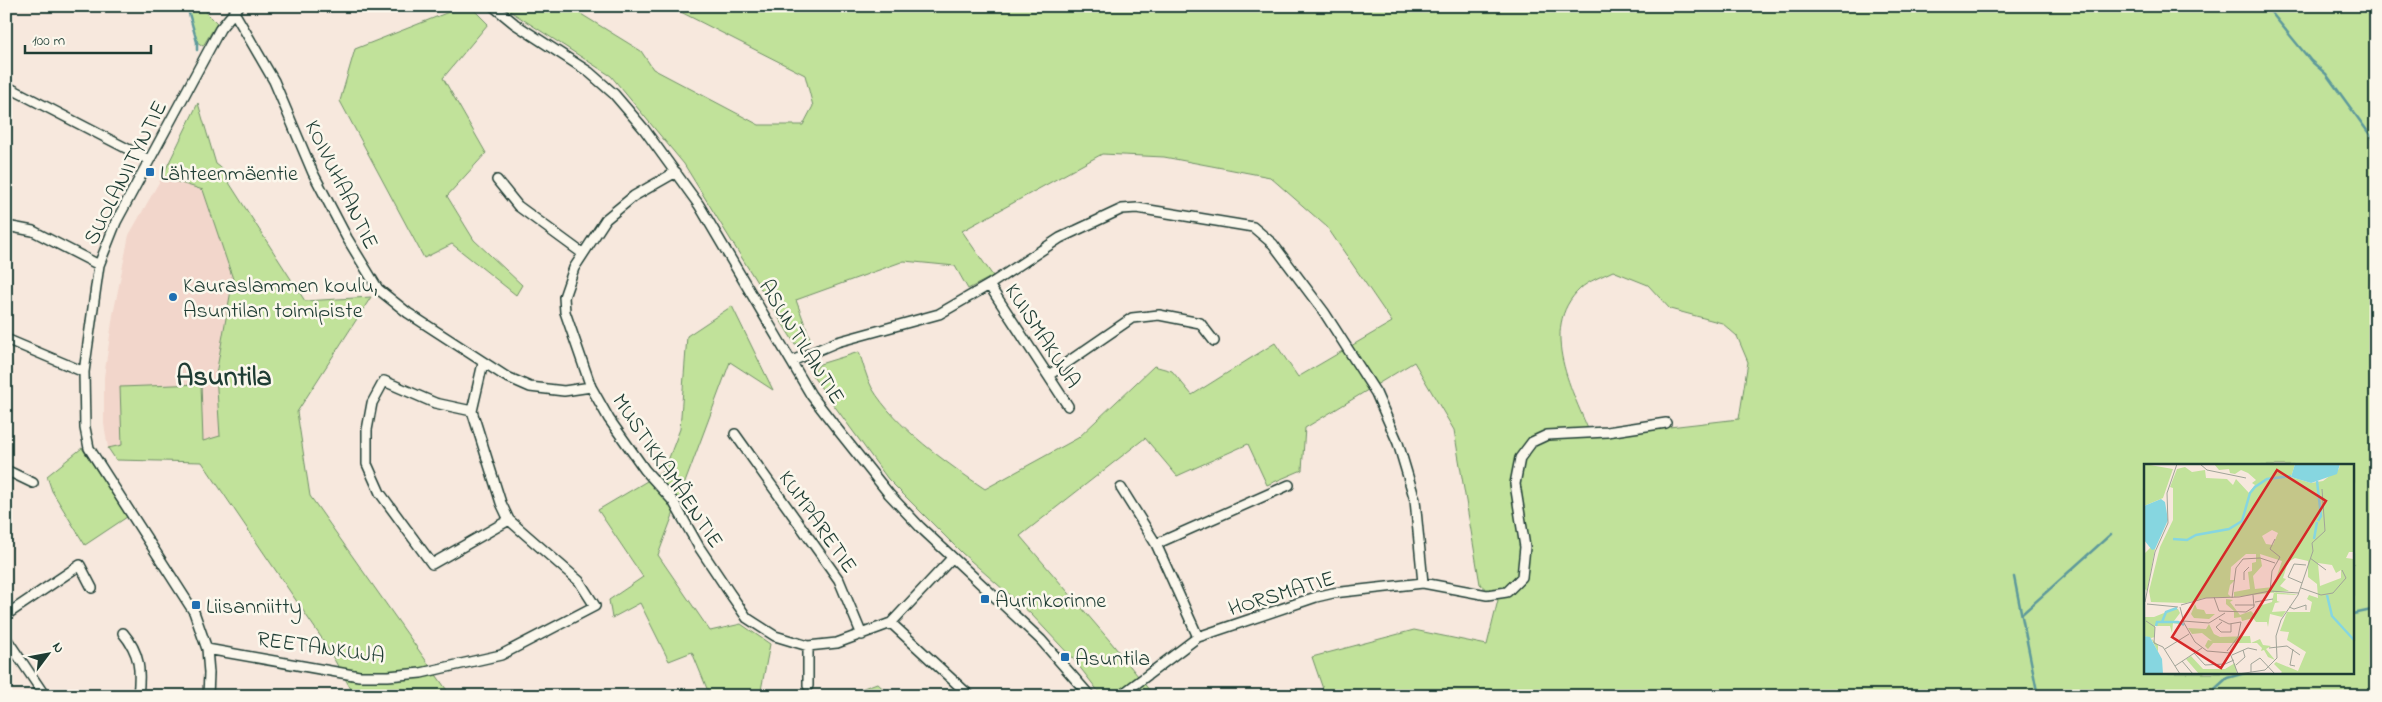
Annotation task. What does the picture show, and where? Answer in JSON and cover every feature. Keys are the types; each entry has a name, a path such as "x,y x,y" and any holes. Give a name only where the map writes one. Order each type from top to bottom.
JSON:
{"street":[{"name":"ASUNTILANTIE","path":"493,6 515,24 589,72 614,94 644,129 699,205 811,395 889,494 952,558 1041,640 1090,696"},
{"name":"SUOLANIITYNTIE","path":"208,696 210,673 207,649 194,612 89,448 85,420 84,372 99,264 116,222 220,29 237,9"},
{"name":"KOIVUHAANTIE","path":"237,9 274,81 312,174 370,279 387,298 483,364 530,387 564,391 591,388"},
{"path":"6,86 149,160"},
{"name":"MUSTIKKAMÄENTIE","path":"676,172 634,196 606,219 582,252 564,297 570,328 591,388 622,439 645,470 673,501 699,547 748,618 775,636 808,646 837,643 862,635 891,622 952,558"},
{"path":"497,180 518,206 582,252"},
{"path":"792,361 837,342 939,314 989,285 1060,238 1122,209 1137,208 1253,227 1273,244 1324,312 1376,393 1398,443 1415,500 1424,583"},
{"path":"12,227 33,231 99,264"},
{"name":"KUISMAKUJA","path":"989,285 1068,406"},
{"path":"1048,374 1132,318 1158,315 1200,323 1214,341"},
{"path":"6,339 84,372"},
{"path":"472,411 435,403 384,381 372,403 367,430 367,464 380,493 432,564 509,520 492,480 472,411 483,364"},
{"name":"HORSMATIE","path":"1120,696 1198,637 1316,597 1334,593 1424,583 1472,594 1487,595 1507,592 1522,577 1525,547 1515,484 1520,458 1532,442 1547,435 1607,432 1666,423"},
{"name":"KUMPARETIE","path":"735,434 839,580 862,635"},
{"path":"6,470 33,483"},
{"path":"1156,544 1290,485"},
{"path":"1121,488 1156,544 1198,637"},
{"name":"REETANKUJA","path":"207,649 360,676 421,673 501,655 595,606 579,581 509,520"},
{"path":"6,615 80,565 92,588"},
{"path":"891,622 970,696"},
{"path":"123,633 133,646 138,658 140,680 138,696"},
{"path":"6,638 45,696"},
{"path":"808,646 808,686"}],"shaded area":[{"name":"Kauraslammen koulu, Asuntilan toimipiste","path":"162,177 203,190 233,279 216,374 220,436 203,442 108,448 104,424 104,377 113,315 129,235"}],"green space":[{"path":"187,6 212,6 206,12 217,23 203,46 197,42"},
{"path":"464,6 470,6 488,24 443,78 486,153 447,196 474,240 522,285 516,295 452,244 424,258 340,101 355,49"},
{"path":"502,6 555,6 558,10 576,11 641,51 653,69 759,125 803,125 813,106 805,75 669,6 2376,6 2376,696 1300,696 1323,689 1312,657 1414,630 1487,645 1498,600 1480,584 1454,430 1414,362 1305,428 1302,470 1267,485 1248,444 1177,476 1145,438 1020,536 1110,641 1154,696 1102,696 1075,661 1031,614 962,553 888,479 811,374 820,364 859,352 872,388 894,417 923,444 985,489 1078,438 1154,366 1172,371 1192,395 1275,343 1298,377 1392,322 1327,227 1270,177 1164,157 1102,154 962,231 993,276 968,289 955,266 904,261 796,300 811,341 795,344 684,164 611,76","holes":["1613,271 1648,285 1670,309 1722,323 1737,336 1748,362 1739,419 1591,436 1576,401 1563,362 1560,342 1561,323 1567,305 1583,286"]},
{"path":"198,103 216,164 224,170 228,181 305,301 371,297 297,412 310,496 451,696 355,696 323,640 202,462 116,460 108,448 122,445 120,387 201,384 203,441 220,436 216,374 233,279 203,190 162,177"},
{"path":"732,306 773,390 730,362 658,555 710,631 741,624 770,644 761,690 787,696 710,696 692,652 669,661 640,603 612,618 609,600 643,577 598,510 664,471 680,429 687,336"},
{"path":"82,448 127,517 85,545 52,491 47,476"},
{"path":"877,683 891,696 842,696"}],"waterway":[{"path":"187,6 197,42 197,50"},
{"path":"2266,6 2311,61 2326,74 2376,143"},
{"path":"2022,614 2111,534"},
{"path":"2014,577 2038,696"},
{"path":"2354,614 2376,609"},
{"path":"2207,696 2227,678 2241,674"}],"place":[{"name":"Lähteenmäentie","path":"150,172"},
{"name":"Kauraslammen koulu, Asuntilan toimipiste","path":"173,297"},
{"name":"Aurinkorinne","path":"985,599"},
{"name":"Liisanniitty","path":"196,605"},
{"name":"Asuntila","path":"1065,657"}],"district":[{"name":"Asuntila","path":"224,375"}]}
